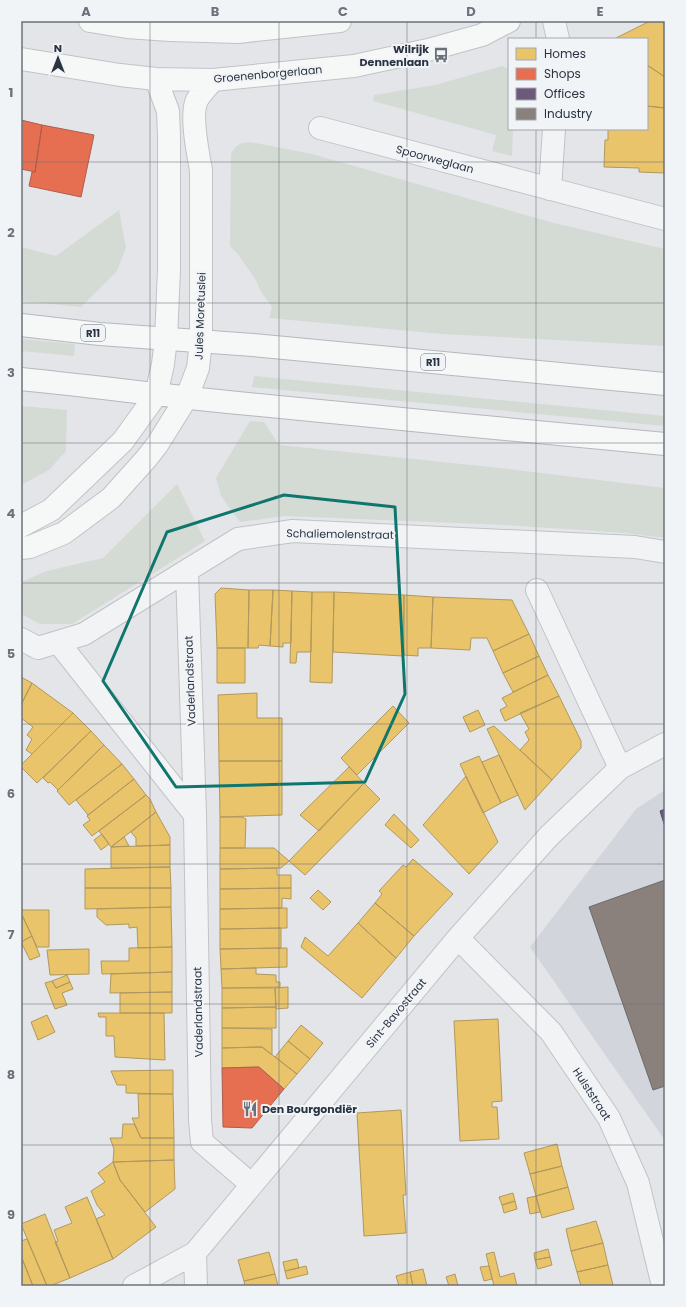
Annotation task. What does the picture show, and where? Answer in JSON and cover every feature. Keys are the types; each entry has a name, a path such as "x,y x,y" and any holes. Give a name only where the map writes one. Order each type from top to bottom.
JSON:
{"main road":[{"path":"90,21 127,27 170,26 250,31 340,21"},
{"name":"Groenenborgerlaan","path":"21,59 120,75 156,79 213,80 354,66 428,50 482,35 509,21"},
{"path":"21,526 51,510 123,441 156,394 163,364 166,339 169,270 169,136 168,111 156,79"},
{"name":"Jules Moretuslei","path":"21,548 30,547 64,533 111,498 157,445 187,397 198,368 201,341 202,170 196,145 195,111 197,100 213,80"},
{"name":"R11","path":"21,325 665,384"},
{"path":"21,379 156,394 665,444"}],"street":[{"path":"554,21 558,38"},
{"name":"Spoorweglaan","path":"320,128 665,219"},
{"path":"550,189 554,130"},
{"name":"Schaliemolenstraat","path":"21,639 38,648 84,634 238,539 293,531 635,547 665,552"},
{"name":"Vaderlandstraat","path":"187,571 194,815 200,1120 202,1142 252,1186"},
{"path":"537,590 620,768"},
{"path":"58,642 194,815"},
{"name":"Sint-Bavostraat","path":"134,1286 195,1253 458,938 549,836 620,768 665,744"},
{"name":"Hulststraat","path":"458,938 551,1032 609,1118 638,1183 663,1286"},
{"path":"195,1253 196,1286"}],"highlighted area":[{"path":"284,495 395,507 405,694 365,782 176,787 103,681 167,532"}],"shaded area":[{"path":"502,66 508,69 508,130 513,130 512,156 492,151 496,135 373,101 374,95 435,85"},
{"path":"250,142 312,154 554,223 665,249 665,346 443,334 269,318 272,307 260,290 256,280 237,253 230,246 231,154 234,148 238,145"},
{"path":"119,210 126,248 117,271 81,307 21,301 21,247 56,256"},
{"path":"21,339 75,344 74,356 21,351"},
{"path":"254,376 665,416 665,426 252,387"},
{"path":"21,406 67,410 66,451 49,470 21,485"},
{"path":"250,421 264,422 279,445 500,468 665,488 665,538 626,533 505,525 285,516 240,522 221,496 216,478"},
{"path":"177,484 205,541 72,624 40,624 21,614 21,582 47,571 103,558"},
{"path":"665,790 665,1145 664,1139 530,947 636,809"}],"building: Homes":[{"path":"650,21 662,21 665,26 665,77 648,66 648,38 616,38"},
{"path":"648,66 665,77 665,108 648,106"},
{"path":"648,106 665,108 665,173 639,172 639,168 604,167 605,140 608,140 608,130 648,130"},
{"path":"221,588 249,590 248,648 217,648 215,594"},
{"path":"249,590 273,590 270,646 259,645 258,648 248,648"},
{"path":"273,590 292,591 291,643 283,643 283,647 270,646"},
{"path":"292,591 312,592 311,652 297,652 296,663 290,663"},
{"path":"312,592 334,592 332,683 310,682"},
{"path":"334,592 404,595 403,656 333,652"},
{"path":"404,595 433,597 431,648 418,648 418,656 404,655"},
{"path":"433,597 512,600 529,634 493,651 487,638 471,638 470,650 431,648"},
{"path":"529,634 539,656 503,673 493,651"},
{"path":"217,648 245,648 245,683 217,683"},
{"path":"539,656 548,675 513,692 503,673"},
{"path":"548,675 559,696 505,721 500,710 507,706 502,698"},
{"path":"21,677 32,683 21,705"},
{"path":"32,683 73,713 32,754 26,750 32,739 27,735 33,727 21,718 21,705"},
{"path":"257,693 257,718 282,718 282,761 219,761 218,695"},
{"path":"559,696 581,741 581,748 552,780 520,750 529,740 525,732 529,729 520,713"},
{"path":"393,706 409,723 357,775 341,758"},
{"path":"478,710 485,725 470,732 463,717"},
{"path":"73,713 91,731 37,783 21,767 21,765"},
{"path":"494,726 552,780 525,810 487,729"},
{"path":"91,731 104,745 58,790 50,782 48,783 43,778"},
{"path":"104,745 122,764 69,805 57,791"},
{"path":"499,755 518,795 501,803 482,762"},
{"path":"479,756 501,803 483,813 460,764"},
{"path":"219,761 282,761 282,815 220,817"},
{"path":"122,764 134,779 88,815 76,800"},
{"path":"349,767 364,783 319,831 300,815"},
{"path":"466,776 498,842 469,874 423,825"},
{"path":"134,779 146,795 92,836 83,825 90,820 87,816"},
{"path":"364,783 380,799 305,875 289,861"},
{"path":"146,795 150,799 156,812 111,847 99,831"},
{"path":"156,812 170,837 170,845 136,846 136,838 131,832"},
{"path":"394,814 419,840 411,848 385,825"},
{"path":"220,817 242,817 246,819 245,848 220,848"},
{"path":"102,834 109,844 101,850 94,840"},
{"path":"124,837 129,846 111,847"},
{"path":"170,845 170,867 111,868 111,847"},
{"path":"220,848 274,848 289,861 281,868 220,869"},
{"path":"413,859 453,894 414,936 375,903 382,894 379,891 403,865 406,867"},
{"path":"170,867 171,888 85,888 85,869"},
{"path":"277,868 277,875 291,875 291,888 220,889 220,869"},
{"path":"85,888 171,888 171,907 85,909"},
{"path":"291,888 291,899 282,898 282,908 220,909 220,889"},
{"path":"318,890 331,902 323,910 310,898"},
{"path":"375,903 414,936 396,958 358,923"},
{"path":"171,907 172,947 138,948 137,927 129,928 129,924 106,925 97,917 97,909"},
{"path":"287,908 287,928 220,929 220,909"},
{"path":"21,910 49,910 49,947 37,947"},
{"path":"21,913 32,936 21,942"},
{"path":"358,923 396,958 362,998 301,947 305,937 328,956"},
{"path":"281,928 281,948 220,949 220,929"},
{"path":"32,936 40,956 30,960 21,942"},
{"path":"172,947 172,972 102,974 101,961 129,961 129,948"},
{"path":"287,948 287,967 221,969 220,949"},
{"path":"89,949 89,974 50,975 47,950"},
{"path":"256,968 256,974 276,975 276,982 280,982 280,987 222,988 221,969"},
{"path":"172,972 172,992 110,993 111,974"},
{"path":"67,975 70,982 56,988 52,981"},
{"path":"52,981 56,988 70,982 73,989 62,993 67,1005 55,1009 45,983"},
{"path":"288,987 288,1008 276,1009 275,988"},
{"path":"222,988 275,988 276,1007 222,1008"},
{"path":"172,992 172,1013 120,1013 120,993"},
{"path":"276,1007 276,1028 222,1028 222,1008"},
{"path":"98,1013 164,1013 165,1060 115,1057 114,1036 106,1036 106,1017 99,1017"},
{"path":"47,1015 55,1032 38,1040 31,1022"},
{"path":"498,1019 502,1101 492,1102 492,1107 497,1107 499,1139 460,1141 454,1021"},
{"path":"301,1025 323,1043 310,1059 288,1041"},
{"path":"222,1028 272,1029 272,1055 262,1047 222,1048"},
{"path":"288,1041 310,1059 297,1074 275,1057"},
{"path":"262,1047 297,1074 284,1089 259,1067 222,1068 222,1048"},
{"path":"173,1070 173,1094 126,1093 126,1085 117,1085 111,1071"},
{"path":"138,1094 173,1094 174,1138 141,1138 132,1118 139,1118"},
{"path":"401,1110 406,1195 403,1195 406,1233 364,1236 357,1113"},
{"path":"123,1124 134,1124 141,1138 174,1138 174,1160 113,1162 114,1149 110,1138 122,1138"},
{"path":"557,1144 562,1166 530,1174 524,1153"},
{"path":"174,1160 175,1189 145,1212 120,1180 113,1162"},
{"path":"113,1162 120,1180 156,1227 113,1259 96,1219 105,1215 97,1205 91,1191 105,1182 98,1173"},
{"path":"562,1166 568,1187 536,1196 530,1174"},
{"path":"568,1187 574,1209 542,1218 536,1196"},
{"path":"513,1193 515,1201 502,1205 499,1197"},
{"path":"536,1196 540,1212 530,1214 527,1198"},
{"path":"87,1197 113,1259 70,1278 55,1242 58,1241 54,1230 72,1223 65,1207"},
{"path":"515,1201 517,1209 504,1213 502,1205"},
{"path":"45,1214 70,1278 50,1286 47,1286 21,1224"},
{"path":"596,1221 603,1243 571,1251 566,1229"},
{"path":"27,1239 47,1286 33,1286 21,1256 21,1241"},
{"path":"603,1243 608,1265 577,1272 571,1251"},
{"path":"548,1249 550,1257 535,1260 534,1253"},
{"path":"269,1252 275,1274 244,1281 238,1260"},
{"path":"494,1252 500,1277 514,1273 517,1286 494,1286 486,1254"},
{"path":"21,1256 33,1286 21,1286"},
{"path":"550,1257 552,1265 538,1269 535,1260"},
{"path":"297,1259 299,1268 285,1271 283,1262"},
{"path":"608,1265 613,1285 581,1286 577,1272"},
{"path":"306,1266 308,1274 287,1279 285,1271"},
{"path":"489,1266 492,1279 484,1281 480,1267"},
{"path":"423,1269 427,1286 413,1286 410,1272"},
{"path":"410,1272 413,1286 399,1286 396,1276"},
{"path":"275,1274 278,1286 245,1286 244,1281"},
{"path":"455,1274 458,1286 449,1286 446,1277"}],"building: Shops":[{"path":"21,120 42,125 35,172 21,169"},
{"path":"42,125 94,135 81,197 29,186 32,172 35,172"},
{"path":"259,1067 284,1089 252,1128 223,1127 222,1068"}],"building: Offices":[{"path":"665,809 665,827 660,811"}],"building: Industry":[{"path":"665,880 665,1086 653,1090 589,907"}],"place":[{"name":"Wilrijk Dennenlaan","path":"441,55"},
{"name":"Den Bourgondiër","path":"250,1109"}]}
